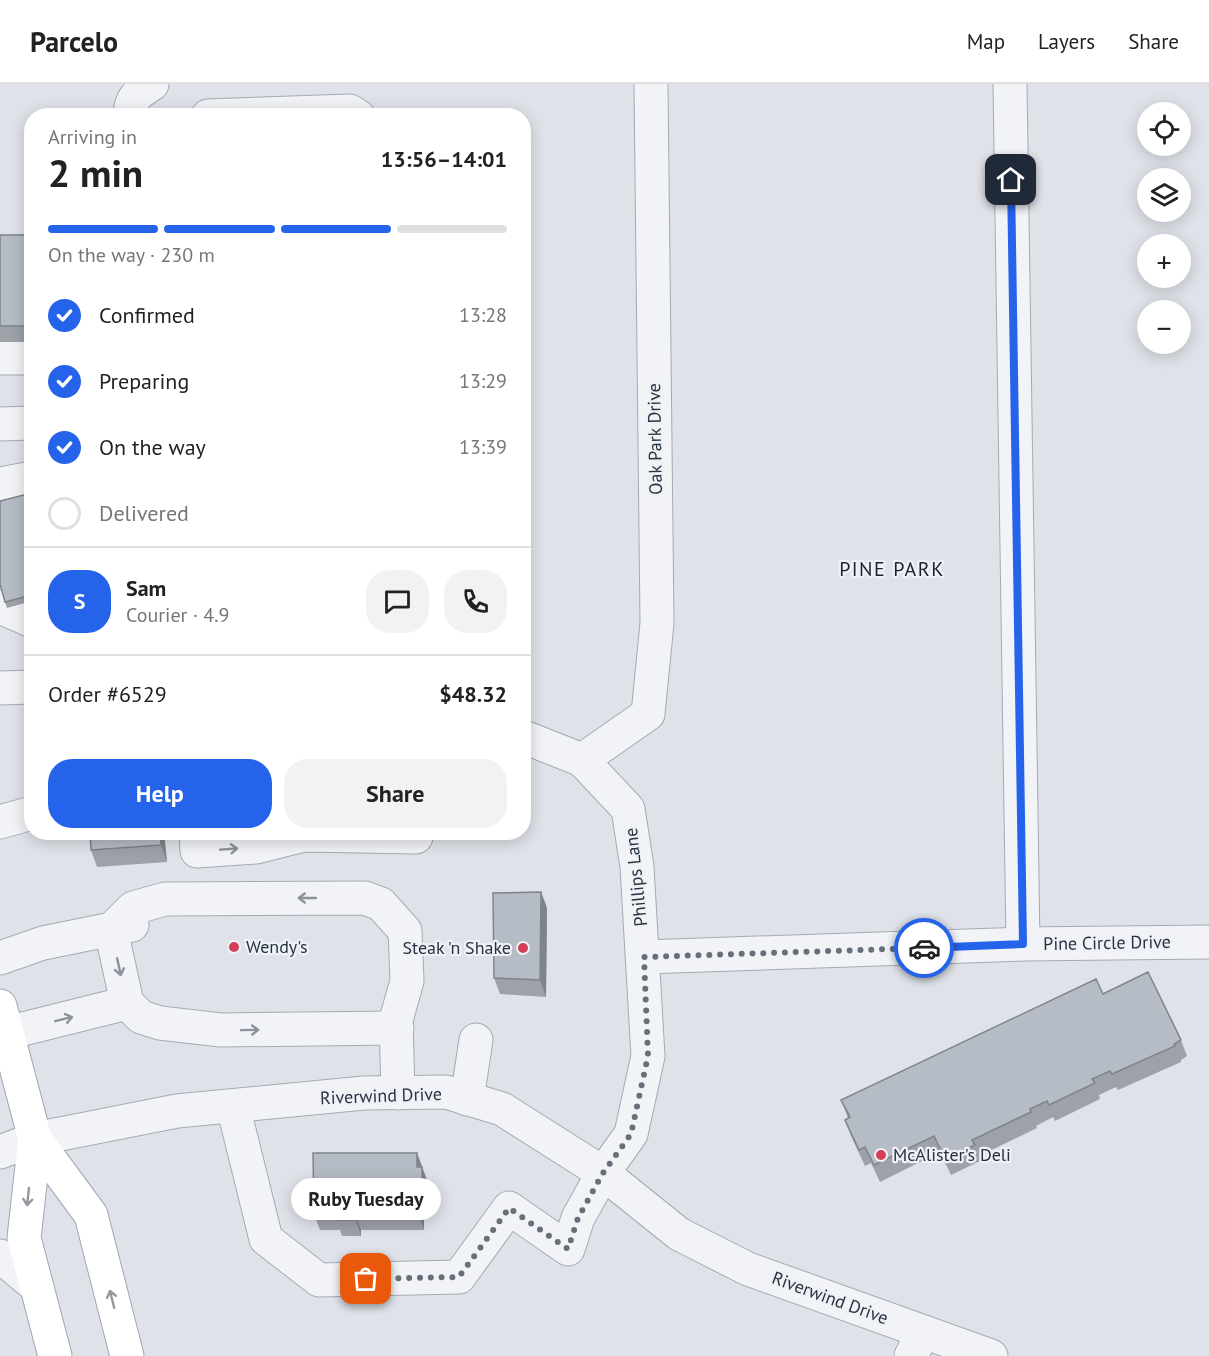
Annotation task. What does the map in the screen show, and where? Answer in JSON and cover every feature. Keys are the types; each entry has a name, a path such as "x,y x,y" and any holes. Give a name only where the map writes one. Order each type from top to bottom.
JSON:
{"main road":[{"path":"5,1038 34,1139 91,1215 127,1356"},
{"path":"34,1139 24,1238 55,1356"}],"street":[{"path":"130,108 136,94 152,84"},
{"name":"Oak Park Drive","path":"582,760 648,714 657,623 651,84"},
{"path":"1010,84 1023,944"},
{"path":"0,358 24,358"},
{"path":"0,423 24,423"},
{"path":"0,484 24,480"},
{"path":"0,607 24,618"},
{"path":"0,688 24,687"},
{"name":"Phillips Lane","path":"233,1106 266,1239 319,1280 459,1277 509,1208 568,1249 578,1218 603,1173 631,1134 648,1056 644,957 637,867 628,809 582,760 531,740"},
{"path":"0,822 24,815"},
{"path":"196,840 197,851 256,848 271,840"},
{"path":"111,930 133,908 165,899 365,898 381,904 398,920 405,931 407,981 397,1028 398,1093"},
{"path":"0,958 44,943 148,922 398,920"},
{"path":"111,930 127,1003 141,1017 159,1023 221,1030 397,1028"},
{"name":"Pine Circle Drive","path":"644,957 1023,944 1209,942"},
{"path":"5,1038 127,1003"},
{"path":"467,1099 476,1040"},
{"name":"Riverwind Drive","path":"0,1152 34,1139 177,1112 364,1093 446,1092 502,1109 603,1173 679,1234 748,1269 917,1344 991,1356"},
{"path":"0,1256 37,1287"}],"building":[{"path":"0,235 24,235 24,326 0,326"},
{"path":"24,495 24,597 5,602 0,584 0,501"},
{"path":"90,840 161,840 161,845 91,850"},
{"name":"Steak 'n Shake","path":"541,892 540,980 494,978 493,893"},
{"path":"1148,972 1181,1040 1174,1044 1175,1046 1112,1074 1110,1071 1092,1079 1095,1083 1049,1105 1047,1101 1030,1109 1031,1112 972,1140 975,1145 945,1159 934,1136 874,1165 865,1147 859,1150 845,1120 850,1117 841,1100 1096,979 1103,994"},
{"path":"313,1153 417,1153 417,1167 422,1167 422,1191 418,1191 418,1213 355,1213 356,1220 336,1220 336,1214 314,1214"}],"way so far":[{"path":"366,1279 459,1277 509,1208 568,1249 578,1218 603,1173 631,1134 648,1056 644,957 924,948"}],"place":[{"name":"Wendy's","path":"234,947"},
{"name":"Steak 'n Shake","path":"523,948"},
{"name":"McAlister's Deli","path":"881,1155"},
{"name":"Ruby Tuesday","path":"366,1279"}],"district":[{"name":"PINE PARK","path":"892,569"}],"route":[{"path":"924,948 1023,944 1011,180"}]}
